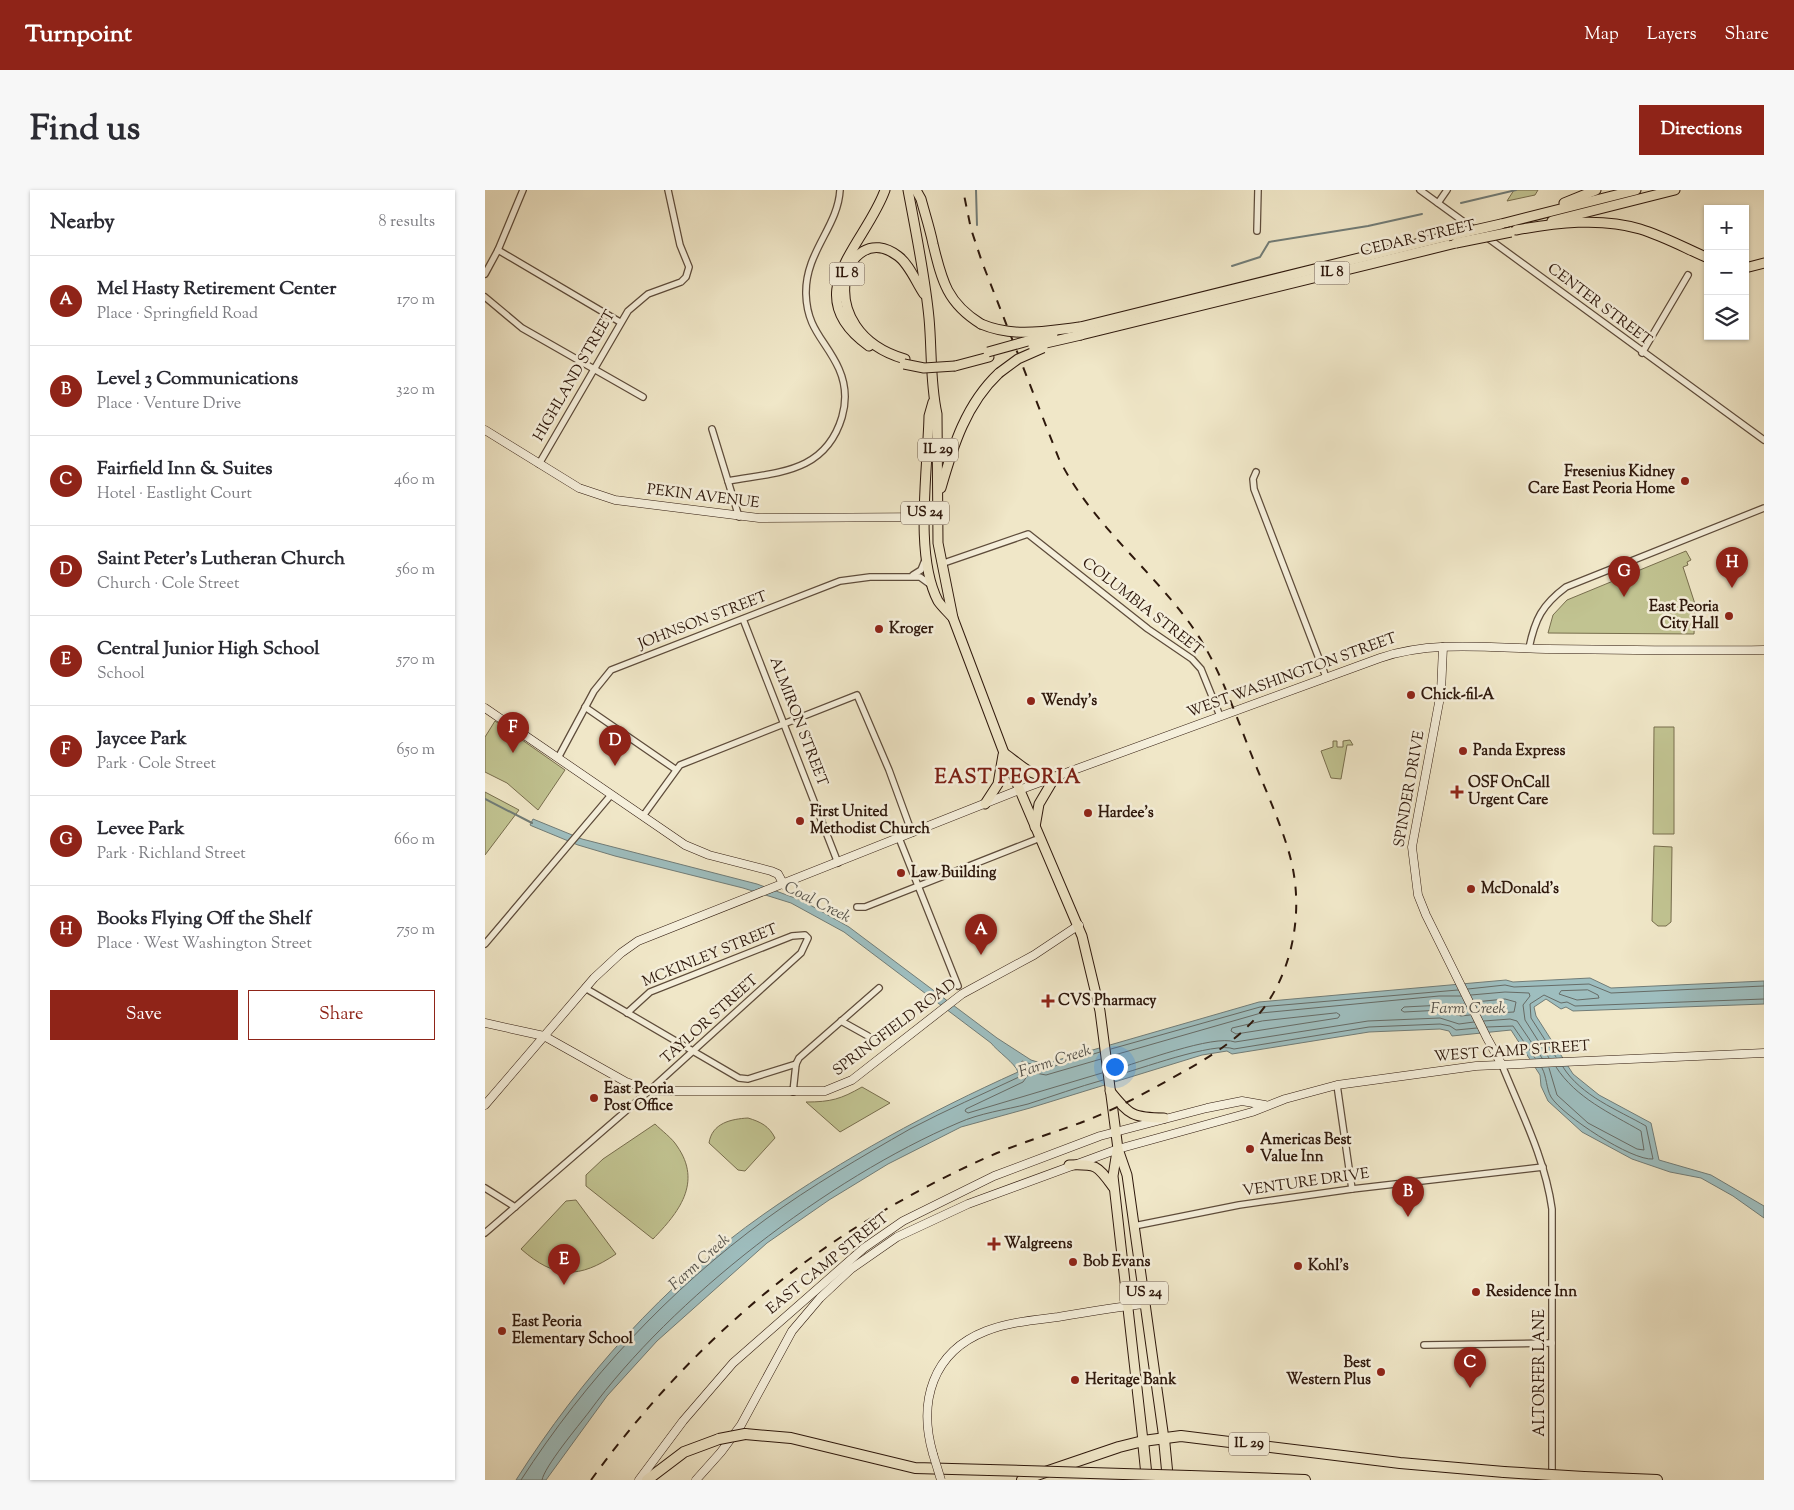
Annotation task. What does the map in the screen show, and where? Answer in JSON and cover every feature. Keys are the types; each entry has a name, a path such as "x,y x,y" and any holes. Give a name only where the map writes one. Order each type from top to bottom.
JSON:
{"highway":[{"path":"647,1480 684,1452 719,1439 745,1434 791,1438 915,1468 1305,1480"},
{"name":"IL 29","path":"1164,1438 1181,1436 1399,1463 1504,1472 1657,1480"},
{"path":"1022,1480 1119,1447 1164,1438"},
{"name":"US 24","path":"1164,1438 1168,1480"},
{"name":"US 24","path":"1143,1441 1147,1480"}],"main road":[{"name":"IL 8","path":"885,190 871,222 842,267 838,282 838,300 843,316 857,336 876,352 905,362 954,363 1081,331"},
{"name":"US 24","path":"908,190 926,296 932,349 934,400 929,416 923,526 925,551 939,601 953,618 1003,753 1079,924 1097,990 1117,1149 1127,1175 1164,1438"},
{"path":"916,190 921,199 939,271 946,289 956,305 981,324 995,330 1016,333 1081,331"},
{"path":"1532,216 1596,190"},
{"name":"CEDAR STREET","path":"1081,331 1206,295 1636,190"},
{"name":"CEDAR STREET","path":"1081,331 1209,305 1675,190"},
{"path":"1513,231 1568,224 1621,224 1653,233 1704,256"},
{"name":"IL 8","path":"905,362 873,343 855,325 844,300 846,275 852,262 864,252 873,248 887,249 904,261 926,296"},
{"path":"1749,267 1764,263"},
{"name":"IL 8","path":"938,500 960,430 981,392 999,373 1025,355 1081,331"},
{"name":"IL 29","path":"934,400 937,414 938,500"},
{"name":"PEKIN AVENUE","path":"485,430 579,488 600,497 739,517 937,516"},
{"name":"US 24","path":"938,500 937,516 941,564 953,606 953,618"},
{"name":"WEST WASHINGTON STREET","path":"485,1105 585,988 621,953 638,941 838,864 1019,790 1326,677 1402,650 1443,647 1764,650"},
{"name":"SPINDER DRIVE","path":"1443,647 1441,692 1412,848 1418,895 1449,963 1502,1065"},
{"path":"485,708 693,849 771,871 777,874 783,885"},
{"path":"985,804 998,784 1003,753 1029,773 1037,776 1055,777 1039,804 1035,827"},
{"name":"SPRINGFIELD ROAD","path":"485,1023 544,1036 626,1082 650,1090 828,1091 846,1084 951,1002 979,984 1034,955 1079,924"},
{"name":"WEST CAMP STREET","path":"1117,1149 1252,1112 1265,1105 1337,1085 1523,1063 1764,1053"},
{"path":"1110,1091 1127,1112 1144,1118 1164,1118"},
{"name":"WEST CAMP STREET","path":"1115,1132 1164,1118 1242,1101 1265,1105"},
{"name":"EAST CAMP STREET","path":"639,1480 683,1421 733,1363 775,1324 880,1236 917,1213 994,1176 1115,1132"},
{"name":"US 24","path":"1117,1149 1113,1176 1143,1441"},
{"name":"EAST CAMP STREET","path":"696,1480 721,1452 741,1425 797,1325 820,1298 851,1269 910,1230 1069,1165 1117,1149"},
{"path":"1069,1165 1095,1165 1102,1171 1115,1189"},
{"path":"941,1480 925,1419 929,1392 942,1365 963,1343 1001,1326 1145,1304"}],"street":[{"path":"485,274 499,250 523,190"},
{"name":"HIGHLAND STREET","path":"539,464 620,322 632,306 642,298 681,282 687,274 688,264 680,245 668,190"},
{"path":"728,481 797,468 821,453 835,434 845,402 845,384 838,367 820,340 808,311 806,291 810,264 835,212 840,190"},
{"path":"1257,231 1258,190"},
{"name":"CENTER STREET","path":"1421,190 1642,353 1764,440"},
{"path":"1439,203 1447,190"},
{"path":"499,250 620,322"},
{"path":"1642,353 1688,275"},
{"path":"485,297 521,328 643,397"},
{"path":"712,429 739,517"},
{"path":"1256,472 1253,479 1254,489 1326,677"},
{"path":"1529,648 1537,620 1545,606 1567,587 1764,508"},
{"name":"COLUMBIA STREET","path":"941,564 1028,534 1148,629 1192,659 1201,670 1220,716"},
{"name":"JOHNSON STREET","path":"904,577 921,570 925,561 925,551"},
{"name":"JOHNSON STREET","path":"558,758 599,683 611,670 840,581 922,577 929,582 935,591"},
{"name":"ALMIRON STREET","path":"743,619 838,864"},
{"path":"643,816 675,769 686,762 857,695 889,770 912,833"},
{"path":"585,707 675,769"},
{"path":"485,944 611,795"},
{"path":"899,838 958,986"},
{"path":"857,907 865,907 1040,838"},
{"name":"MCKINLEY STREET","path":"627,1013 650,992 691,974 792,936 805,935 809,938"},
{"name":"TAYLOR STREET","path":"485,1233 693,1052 801,953 809,938"},
{"path":"585,988 733,1076 743,1079 766,1075 796,1064"},
{"path":"793,1092 796,1064 799,1058 879,988"},
{"path":"841,1021 868,1036"},
{"name":"ALTORFER LANE","path":"1502,1065 1548,1181 1552,1209 1552,1480"},
{"path":"1337,1085 1351,1189"},
{"name":"VENTURE DRIVE","path":"1134,1226 1239,1205 1351,1189 1543,1167"},
{"path":"485,1188 515,1207"},
{"path":"1424,1345 1553,1343"}],"green space":[{"path":"1514,190 1538,190 1535,195 1507,201"},
{"path":"1686,551 1691,560 1687,562 1688,565 1683,567 1695,604 1692,605 1695,610 1694,634 1548,633 1553,615 1567,600"},
{"path":"495,721 565,770 538,810 507,783 485,772 485,737"},
{"path":"1654,727 1674,727 1674,834 1653,834"},
{"path":"1350,740 1353,745 1347,745 1341,779 1331,778 1321,751 1333,747 1333,741 1337,741 1337,747 1343,747 1343,741"},
{"path":"485,792 519,810 485,855"},
{"path":"1654,846 1672,847 1671,922 1666,926 1658,926 1652,921"},
{"path":"862,1087 890,1103 840,1132 806,1102 836,1099"},
{"path":"748,1118 764,1125 775,1138 745,1171 738,1170 709,1143 714,1131 723,1123"},
{"path":"655,1124 677,1146 688,1172 684,1197 671,1219 653,1239 586,1186 586,1175 603,1159"},
{"path":"576,1200 616,1254 590,1268 567,1272 545,1266 521,1249 566,1201"}],"water":[{"name":"Farm Creek","path":"533,819 582,839 757,884 803,901 849,927 997,1038 1031,1060 1044,1064 1259,1002 1506,980 1513,982 1590,978 1611,988 1764,981 1764,1004 1573,1011 1566,1007 1561,1009 1546,999 1534,1007 1536,1016 1573,1074 1599,1095 1651,1123 1659,1160 1711,1175 1764,1206 1764,1218 1733,1196 1701,1178 1670,1172 1632,1159 1582,1132 1548,1101 1541,1086 1540,1075 1511,1030 1452,1036 1449,1031 1440,1029 1369,1032 1232,1054 1227,1051 1202,1055 1030,1108 961,1127 888,1164 829,1200 767,1243 657,1341 607,1396 546,1480 516,1480 568,1405 627,1335 659,1302 727,1241 794,1193 856,1155 952,1103 1018,1072 991,1043 844,932 791,903 743,888 578,845 530,825"}],"waterway":[{"path":"976,190 977,225"},
{"path":"1461,203 1516,190"},
{"path":"1232,266 1260,257 1269,242 1368,226 1422,214"},
{"name":"Coal Creek","path":"485,799 532,823"}],"railway":[{"path":"591,1480 648,1408 679,1374 711,1342 780,1281 855,1228 924,1188 997,1153 1080,1123 1115,1108 1213,1054 1247,1027 1261,1011 1274,993 1291,948 1296,910 1295,884 1291,859 1279,822 1224,686 1201,640 1191,625 1175,604 1104,525 1072,482 1059,459 982,262 971,229 963,190"}],"place":[{"name":"Fresenius Kidney Care East Peoria Home","path":"1685,481"},
{"name":"Books Flying Off the Shelf","path":"1732,588"},
{"name":"Levee Park","path":"1624,597"},
{"name":"East Peoria City Hall","path":"1729,616"},
{"name":"Kroger","path":"879,629"},
{"name":"Chick-fil-A","path":"1411,695"},
{"name":"Wendy's","path":"1031,701"},
{"name":"Panda Express","path":"1463,751"},
{"name":"Jaycee Park","path":"513,753"},
{"name":"Saint Peter's Lutheran Church","path":"615,766"},
{"name":"OSF OnCall Urgent Care","path":"1457,792"},
{"name":"Hardee's","path":"1088,813"},
{"name":"First United Methodist Church","path":"800,821"},
{"name":"Law Building","path":"901,873"},
{"name":"McDonald's","path":"1471,889"},
{"name":"Mel Hasty Retirement Center","path":"981,955"},
{"name":"CVS Pharmacy","path":"1048,1001"},
{"name":"East Peoria Post Office","path":"594,1098"},
{"name":"Americas Best Value Inn","path":"1250,1149"},
{"name":"Level 3 Communications","path":"1408,1217"},
{"name":"Walgreens","path":"994,1244"},
{"name":"Bob Evans","path":"1073,1262"},
{"name":"Kohl's","path":"1298,1266"},
{"name":"Central Junior High School","path":"564,1285"},
{"name":"Residence Inn","path":"1476,1292"},
{"name":"East Peoria Elementary School","path":"502,1331"},
{"name":"Best Western Plus","path":"1381,1372"},
{"name":"Heritage Bank","path":"1075,1380"},
{"name":"Fairfield Inn & Suites","path":"1470,1388"}],"district":[{"name":"EAST PEORIA","path":"1008,778"}]}
